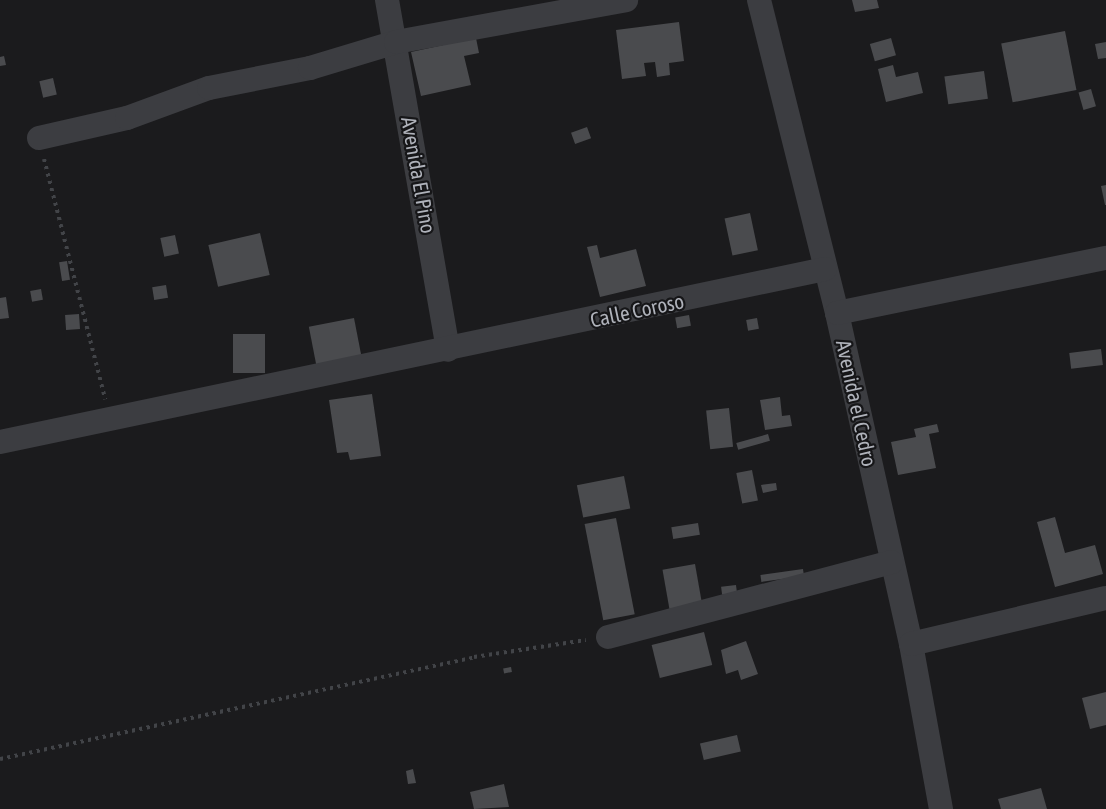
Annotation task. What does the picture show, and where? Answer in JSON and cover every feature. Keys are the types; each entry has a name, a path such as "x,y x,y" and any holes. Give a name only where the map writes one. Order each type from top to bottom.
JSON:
{"street":[{"name":"Avenida El Pino","path":"387,0 448,350"},
{"path":"39,138 127,118 209,88 310,68 396,42 626,0"},
{"name":"Avenida el Cedro","path":"759,0 837,314 911,644 941,809"},
{"path":"837,314 1106,258"},
{"name":"Calle Coroso","path":"0,442 448,350 825,269"},
{"path":"608,637 891,562"},
{"path":"911,644 1106,598"}],"path":[{"path":"39,138 110,418"},
{"path":"0,759 474,657 608,637"}],"building":[{"path":"852,0 877,0 879,8 855,12"},
{"path":"679,22 684,61 669,63 670,75 657,77 655,62 644,63 646,76 622,79 616,30"},
{"path":"1065,31 1076,90 1013,102 1001,43"},
{"path":"476,38 479,53 464,56 471,85 421,96 411,52"},
{"path":"891,38 896,55 875,61 870,44"},
{"path":"1106,42 1106,58 1098,59 1095,44"},
{"path":"4,56 6,65 0,66 0,57"},
{"path":"893,65 896,77 918,72 923,93 886,102 878,69"},
{"path":"984,71 988,99 948,104 944,77"},
{"path":"53,78 57,95 43,98 39,81"},
{"path":"1091,89 1096,106 1083,110 1079,93"},
{"path":"587,127 591,138 575,144 571,133"},
{"path":"1106,185 1106,205 1105,205 1101,186"},
{"path":"750,213 758,250 732,256 725,218"},
{"path":"260,233 270,275 218,287 208,245"},
{"path":"175,235 179,254 164,257 160,238"},
{"path":"597,245 600,258 636,249 646,286 600,297 587,247"},
{"path":"67,261 70,280 62,281 59,262"},
{"path":"166,285 168,298 154,300 152,287"},
{"path":"41,289 43,300 32,302 30,291"},
{"path":"6,297 9,318 0,319 0,298"},
{"path":"79,314 80,329 66,330 65,315"},
{"path":"689,315 691,326 677,328 675,317"},
{"path":"354,318 362,358 317,367 309,327"},
{"path":"757,318 759,329 748,331 746,320"},
{"path":"233,334 265,334 265,373 233,373"},
{"path":"1101,349 1103,365 1071,369 1069,353"},
{"path":"372,394 381,456 350,460 348,452 337,453 329,400"},
{"path":"780,397 782,416 790,415 792,426 765,430 760,400"},
{"path":"729,408 733,447 710,449 706,410"},
{"path":"937,424 939,432 929,434 936,468 898,475 891,442 916,437 914,429"},
{"path":"768,434 770,441 738,450 736,443"},
{"path":"752,470 758,500 742,503 736,473"},
{"path":"624,476 630,508 583,518 577,485"},
{"path":"776,483 777,490 763,493 761,485"},
{"path":"1055,517 1065,553 1095,545 1103,574 1055,587 1037,522"},
{"path":"616,518 635,614 603,620 585,524"},
{"path":"698,523 700,535 673,539 671,527"},
{"path":"695,564 702,605 670,611 663,570"},
{"path":"803,569 804,576 761,582 760,575"},
{"path":"736,585 737,593 722,595 721,587"},
{"path":"704,632 712,665 660,678 652,645"},
{"path":"746,641 758,674 741,680 738,670 726,674 721,650"},
{"path":"511,667 512,672 504,673 503,669"},
{"path":"1106,692 1106,725 1090,729 1082,698"},
{"path":"737,735 741,752 704,760 700,744"},
{"path":"413,769 416,783 408,784 406,771"},
{"path":"504,784 509,807 474,809 470,792"},
{"path":"1041,788 1047,809 1001,809 998,799"}]}
